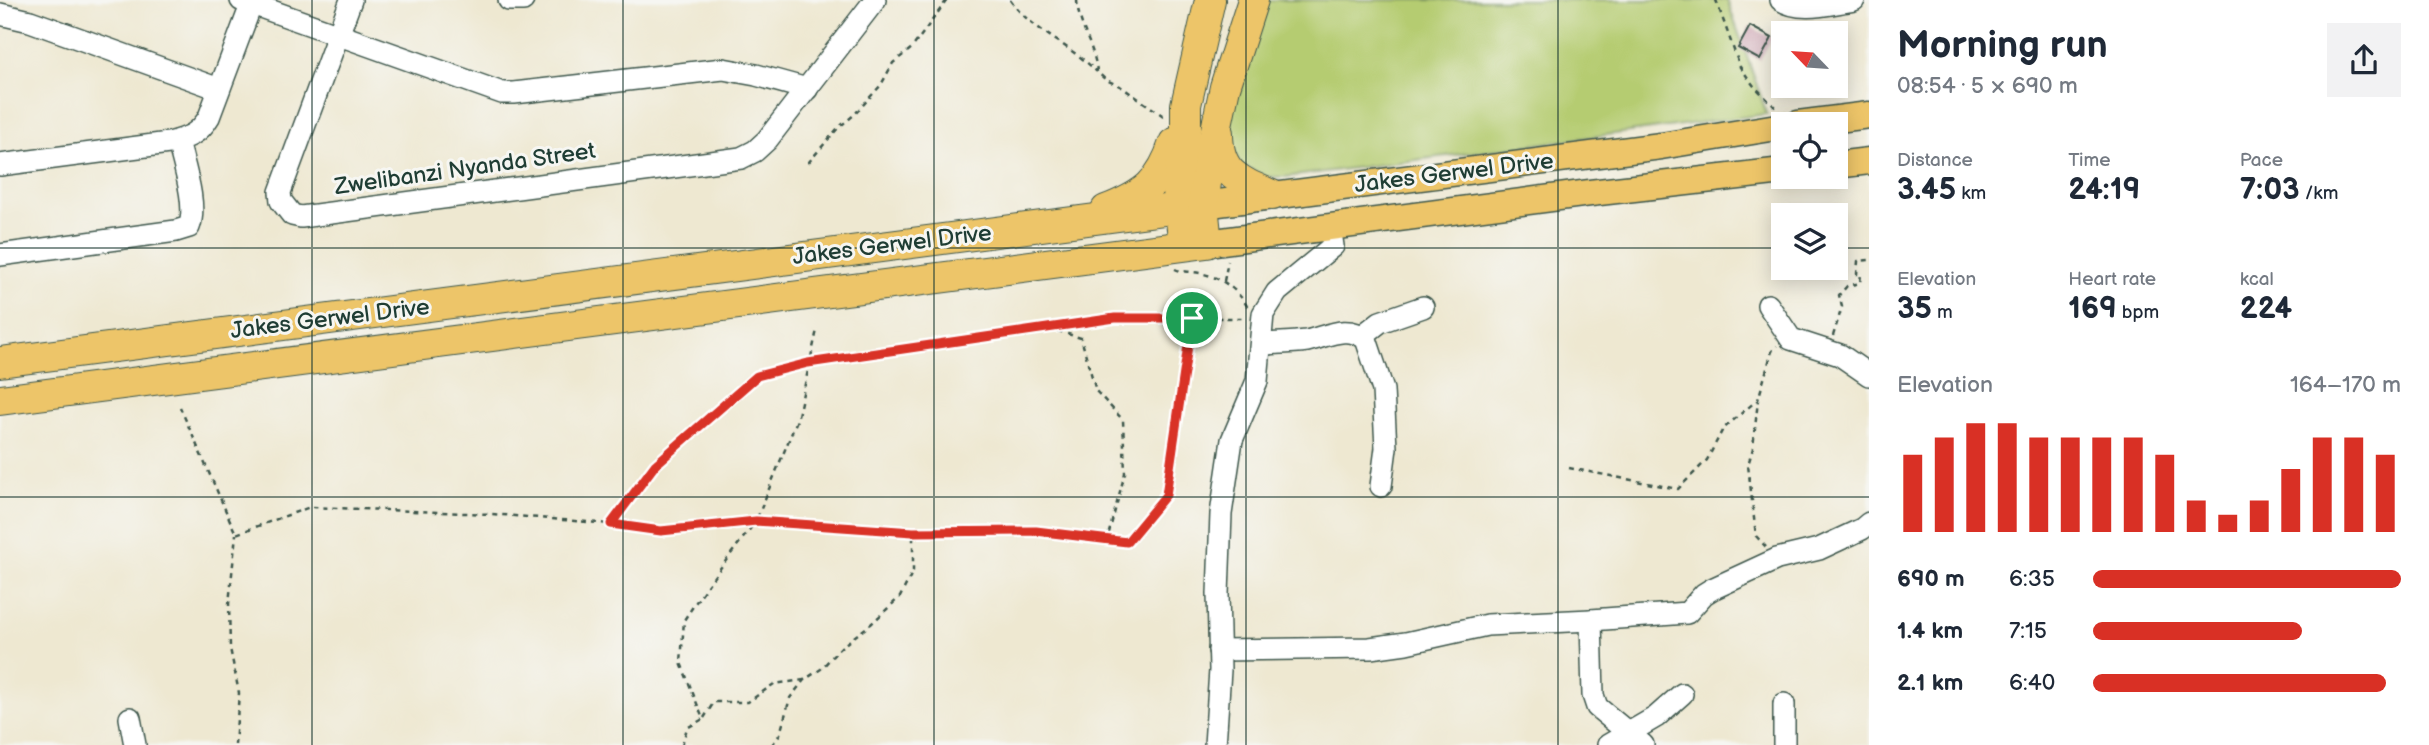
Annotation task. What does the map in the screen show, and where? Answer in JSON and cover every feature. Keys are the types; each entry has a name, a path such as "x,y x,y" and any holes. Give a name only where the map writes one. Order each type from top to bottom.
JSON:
{"highway":[{"path":"1087,220 1134,198 1161,174 1169,157 1177,111 1209,0"},
{"path":"1191,207 1253,0"},
{"path":"1177,111 1186,129 1178,176 1191,207 1197,254"},
{"path":"1218,118 1220,153 1229,172 1241,181 1272,195"},
{"name":"Jakes Gerwel Drive","path":"0,362 1191,207"},
{"name":"Jakes Gerwel Drive","path":"0,400 1197,254"}],"main road":[{"name":"Jakes Gerwel Drive","path":"1848,117 1869,115"},
{"name":"Jakes Gerwel Drive","path":"1191,207 1661,146 1771,125"},
{"path":"1848,163 1869,160"},
{"name":"Jakes Gerwel Drive","path":"1197,254 1330,226 1771,172"}],"street":[{"path":"339,35 351,0"},
{"path":"509,0 523,0"},
{"path":"0,165 189,138 204,125 248,1 502,93 514,93 723,69 807,89 875,0"},
{"path":"1781,0 1803,7 1854,0"},
{"path":"0,14 30,21 219,89"},
{"name":"Zwelibanzi Nyanda Street","path":"339,35 281,192 281,201 292,215 301,217 741,158 755,151 807,89"},
{"path":"0,255 176,231 188,227 192,220 192,206 178,141"},
{"path":"1215,745 1220,670 1220,514 1232,440 1257,382 1259,329 1263,314 1277,292 1333,246 1330,226"},
{"path":"1768,305 1787,337 1840,355 1869,375"},
{"path":"1362,336 1380,322 1423,307"},
{"path":"1259,329 1308,340 1342,331 1362,336 1370,345 1383,390 1386,449 1381,486"},
{"path":"1219,650 1370,649 1487,625 1687,613 1706,593 1777,559 1819,549 1869,523"},
{"path":"1591,620 1594,700 1597,707 1636,739"},
{"path":"1608,745 1636,739 1682,694"},
{"path":"1784,704 1784,745"},
{"path":"130,718 135,745"}],"path":[{"path":"808,163 881,85 892,63 912,48 947,0"},
{"path":"1010,0 1017,10 1070,48 1106,80 1177,111"},
{"path":"1077,0 1077,12 1096,59 1097,72"},
{"path":"1716,0 1740,67 1779,112"},
{"path":"1224,281 1210,275 1178,271 1197,254 1224,281 1245,303 1259,329"},
{"path":"1828,350 1842,307 1839,295 1847,286 1860,283 1861,274 1857,274 1858,261 1869,260"},
{"path":"611,524 655,465 757,376 808,363 1115,318 1192,318 1259,329"},
{"path":"236,534 310,507 491,514 661,531 756,521 913,532 1036,531 1127,542 1166,495 1192,318"},
{"path":"1044,327 1081,338 1096,391 1123,420 1125,472 1107,540"},
{"path":"703,719 681,663 684,620 756,521 797,420 817,330"},
{"path":"1777,559 1756,536 1748,466 1753,448 1758,400 1772,351 1787,337"},
{"path":"1569,468 1678,489 1707,460 1723,429 1758,400"},
{"path":"180,407 236,534 229,604 230,648 239,693 235,745"},
{"path":"772,745 780,734 790,698 804,680 821,669 841,647 900,597 913,571 913,532"},
{"path":"682,745 687,728 703,719 714,702 748,702 774,684 804,680"}],"green space":[{"path":"1267,0 1727,0 1767,114 1286,177 1266,177 1240,164 1225,131"}],"building":[{"path":"1750,26 1771,37 1760,60 1738,48"}],"route":[{"path":"1115,318 1192,318 1166,495 1127,542 1036,531 913,532 756,521 661,531 611,524 655,465 757,376 808,363 1044,327 1115,318"}]}
